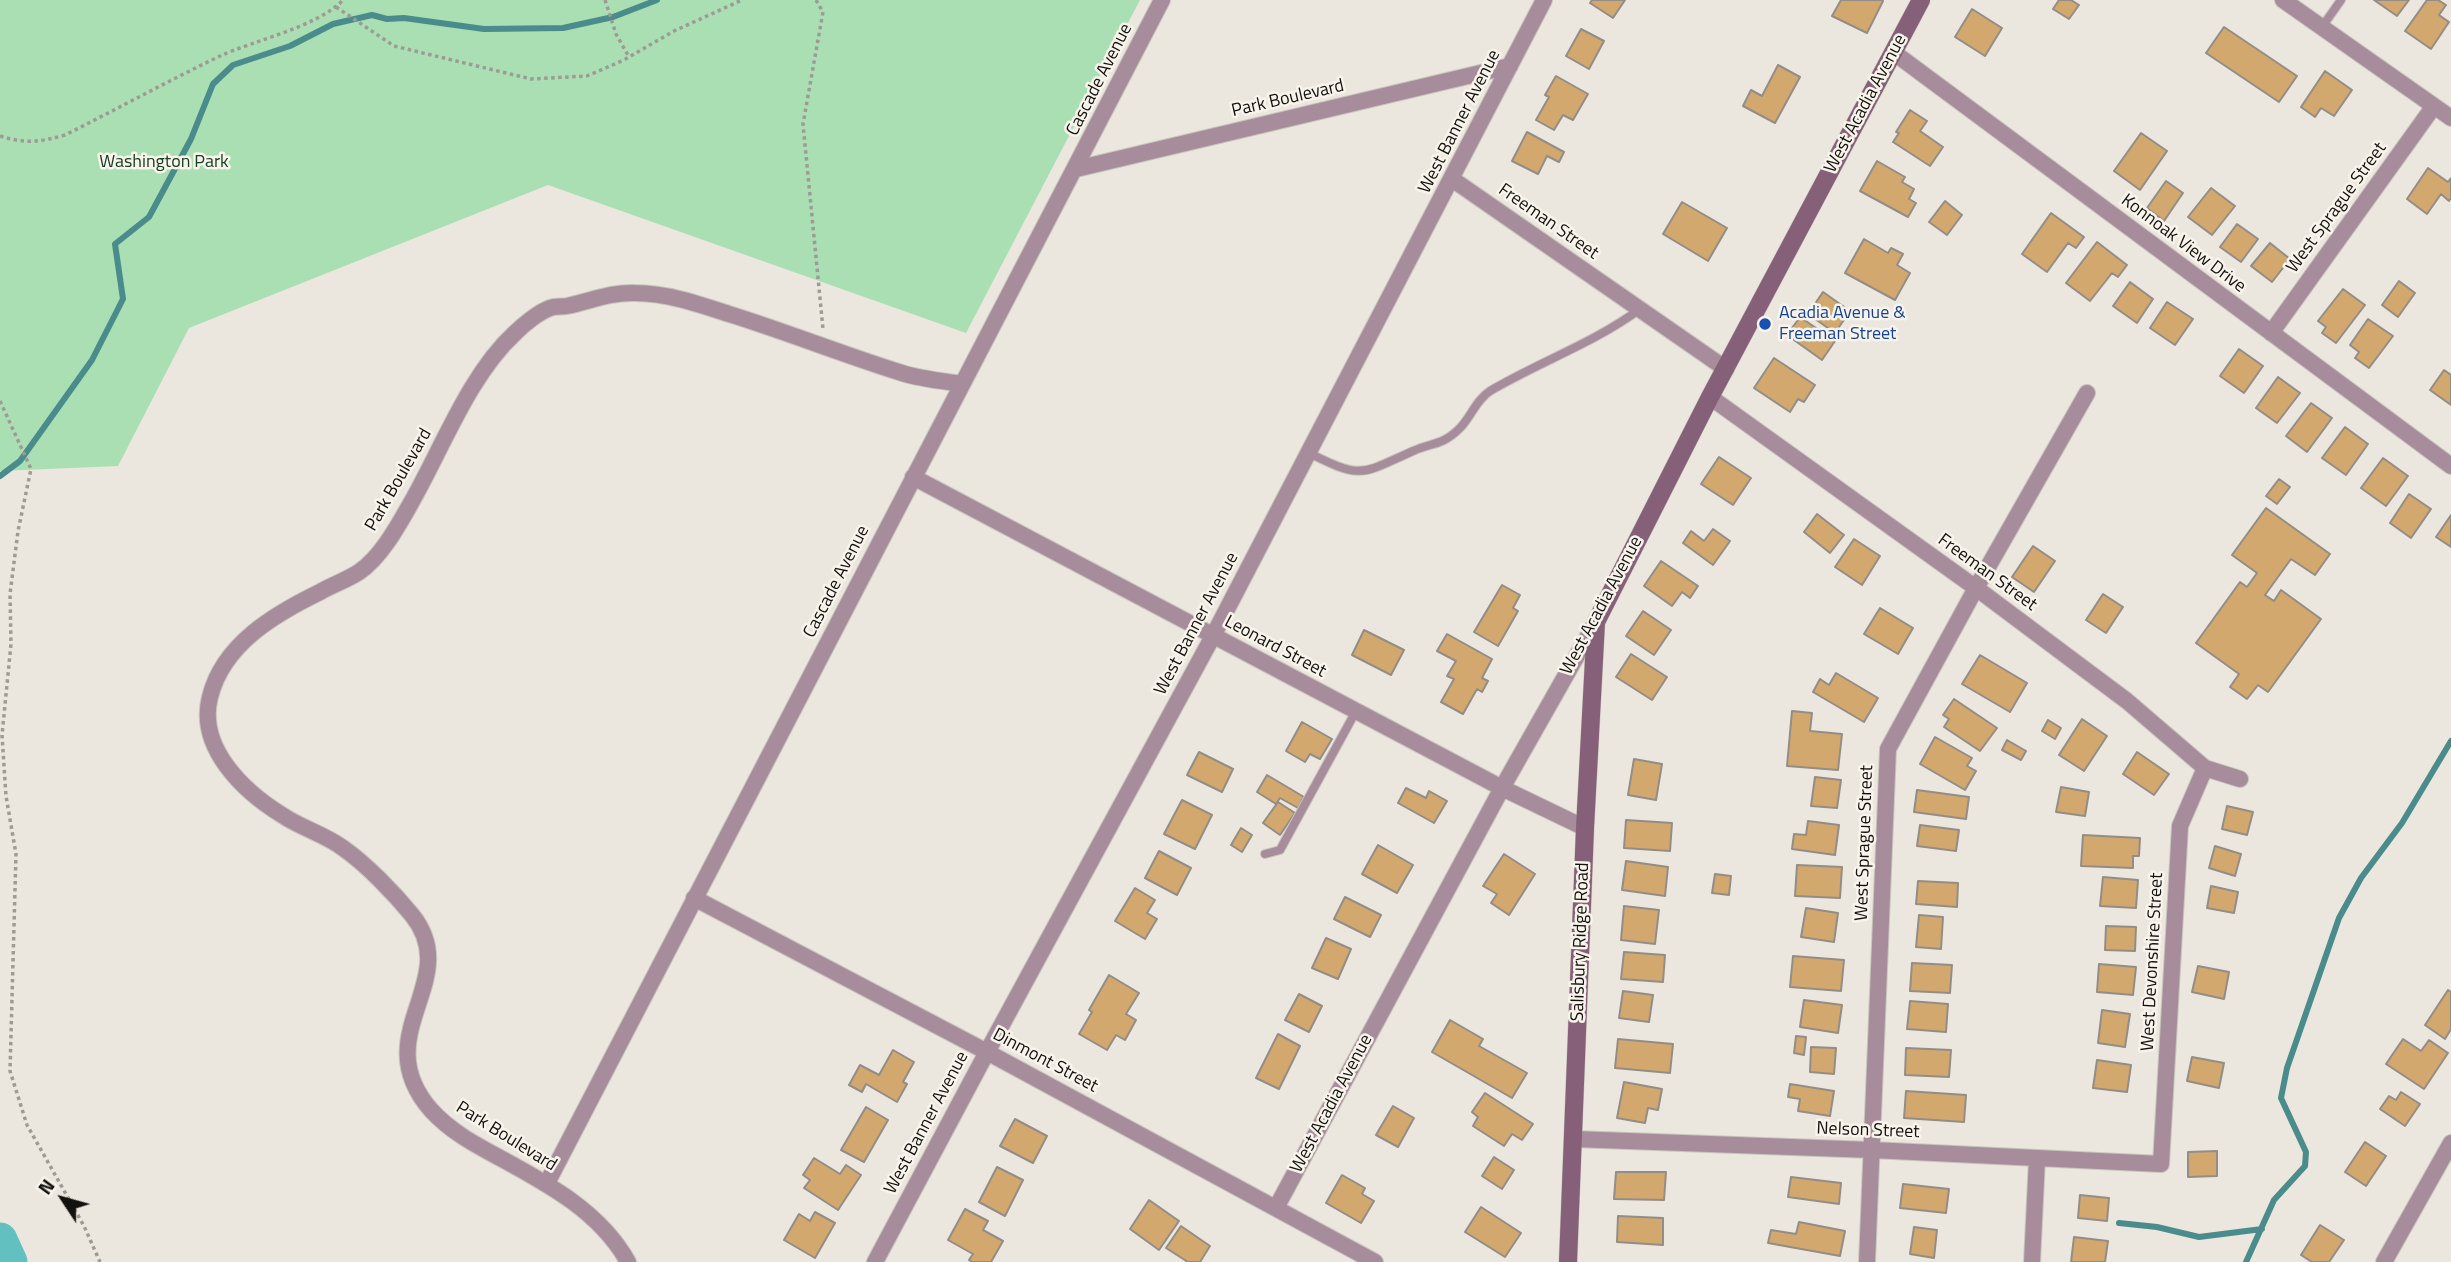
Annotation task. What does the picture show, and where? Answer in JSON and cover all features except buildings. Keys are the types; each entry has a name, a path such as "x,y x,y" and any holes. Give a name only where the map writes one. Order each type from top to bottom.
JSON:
{"street":[{"name":"Cascade Avenue","path":"547,1183 1162,0"},
{"name":"West Banner Avenue","path":"875,1262 986,1052 1213,636 1544,0"},
{"name":"West Acadia Avenue","path":"1276,1208 1502,788 1596,622 1710,397 1921,0"},
{"path":"2283,0 2451,118"},
{"name":"Konnoak View Drive","path":"1893,52 2451,466"},
{"name":"Park Boulevard","path":"1076,169 1510,66"},
{"name":"West Sprague Street","path":"2271,333 2434,106"},
{"name":"Freeman Street","path":"1452,179 1726,369"},
{"name":"Park Boulevard","path":"628,1262 593,1216 547,1183 477,1146 448,1126 429,1107 414,1085 407,1068 412,1016 428,974 427,947 421,930 412,915 349,852 335,842 279,814 251,793 232,774 217,751 211,735 209,699 215,683 229,659 246,639 266,622 289,607 360,571 378,552 404,516 435,462 462,406 486,368 513,334 552,307 564,307 599,296 635,293 667,296 825,345 906,374 962,384"},
{"name":"West Sprague Street","path":"1867,1262 1888,749 2087,393"},
{"name":"Freeman Street","path":"1710,397 1976,588 2127,701 2205,768 2240,779"},
{"name":"Leonard Street","path":"913,477 1502,788 1584,828"},
{"name":"Salisbury Ridge Road","path":"1568,1262 1584,828 1596,622"},
{"name":"West Devonshire Street","path":"2161,1164 2180,826 2205,768"},
{"name":"Dinmont Street","path":"694,898 1375,1262"},
{"name":"Nelson Street","path":"1574,1139 2161,1164"},
{"path":"2384,1262 2451,1143"},
{"path":"2032,1262 2037,1159"}],"lane":[{"path":"2322,27 2341,0"},
{"path":"1309,453 1343,468 1368,471 1413,451 1443,442 1459,429 1488,393 1618,326 1640,309"},
{"path":"1265,854 1280,850 1356,711"}],"path":[{"path":"0,136 40,142 65,135 220,56 338,9 343,0"},
{"path":"338,9 394,46 531,79 587,76 629,57 674,31 742,0"},
{"path":"816,0 823,12 803,124 825,345"},
{"path":"606,3 615,30 629,57"},
{"path":"0,401 31,469 18,531 10,594 11,644 2,735 6,796 16,854 10,1071 27,1125 84,1226 100,1262"}],"green space":[{"name":"Washington Park","path":"0,0 1140,0 966,333 548,185 189,328 118,466 0,471"}],"waterway":[{"path":"0,476 20,461 92,360 123,299 115,244 149,217 191,139 213,84 233,65 290,46 333,24 372,15 387,19 404,18 484,29 563,28 613,17 657,0"},
{"path":"2246,1262 2274,1200 2305,1166 2306,1152 2281,1098 2287,1068 2339,918 2361,878 2402,823 2451,741"},
{"path":"2119,1223 2157,1227 2199,1237 2262,1229"},
{"path":"0,1240 10,1262"}],"place":[{"name":"Acadia Avenue & Freeman Street","path":"1765,324"}]}
